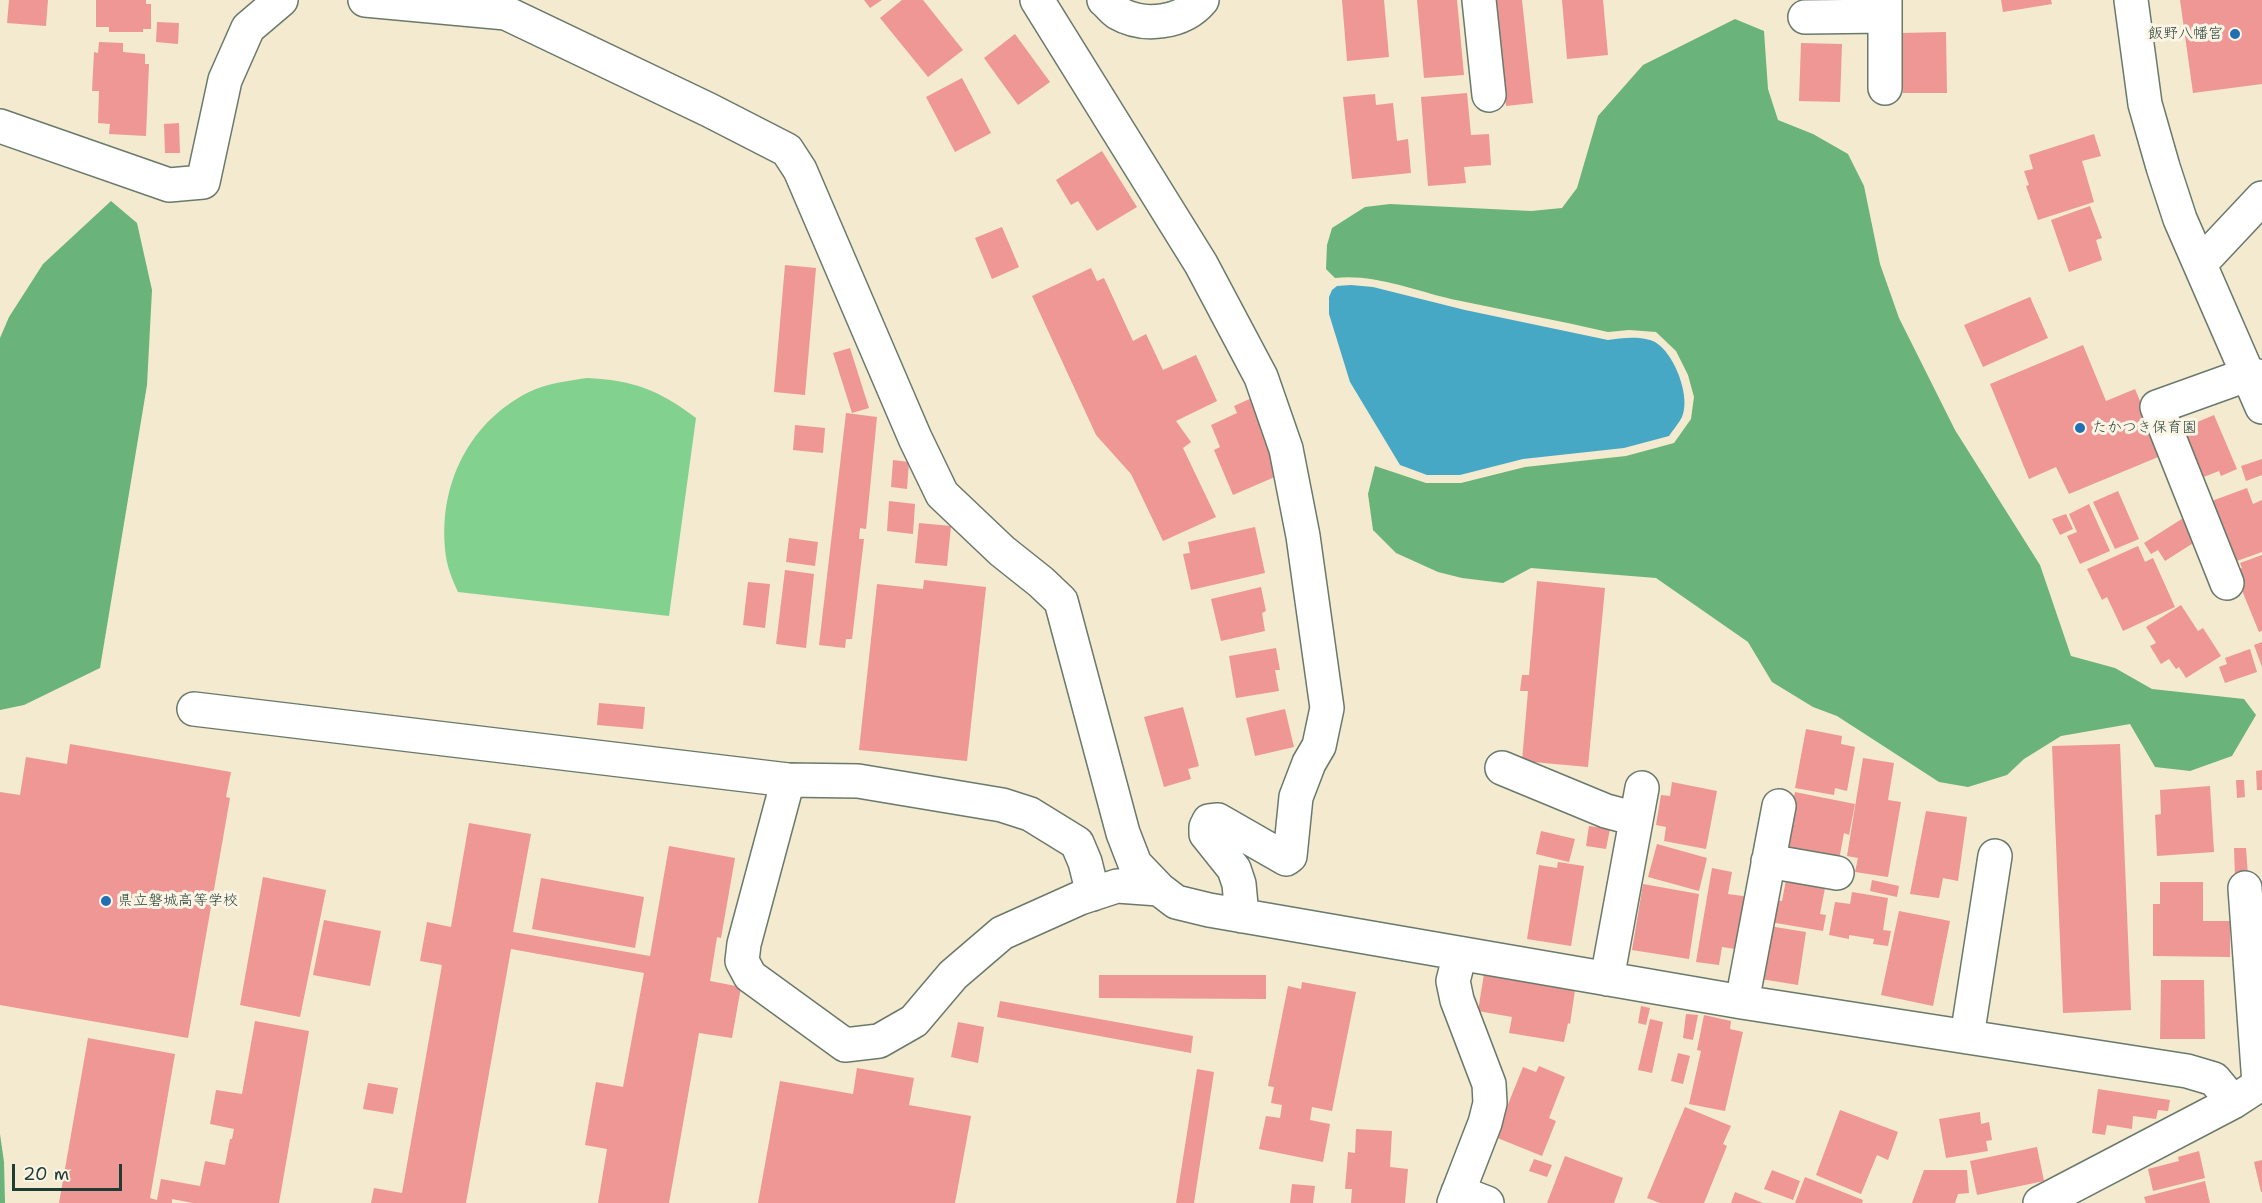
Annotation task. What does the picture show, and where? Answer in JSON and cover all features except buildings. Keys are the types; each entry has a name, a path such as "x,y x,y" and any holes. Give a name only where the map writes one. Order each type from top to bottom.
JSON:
{"street":[{"path":"0,126 169,184 203,182 225,80 248,28 281,0"},
{"path":"365,0 506,13 787,150 800,170 915,438 942,494 978,530 1061,601 1123,833 1135,864 1159,889 1176,902 1242,916 1742,1002 2187,1071 2251,1090"},
{"path":"1037,0 1201,264 1261,377 1286,449 1303,536 1327,708 1319,746 1303,777 1296,797 1290,856 1286,860 1218,820 1209,821 1206,827 1206,834 1234,869 1239,884 1242,916"},
{"path":"1104,0 1119,13 1143,21 1166,21 1194,8 1202,0"},
{"path":"1479,0 1489,95"},
{"path":"2131,0 2145,104 2180,219 2255,376 2262,407"},
{"path":"1805,16 1885,8 1885,88"},
{"path":"2200,264 2262,198"},
{"path":"2228,583 2157,407 2255,376"},
{"path":"194,709 788,780 858,781 991,803 1030,814 1077,843 1085,862 1093,894"},
{"path":"1502,768 1606,811 1639,804 1607,979"},
{"path":"788,780 744,944 742,961 750,976 845,1045 879,1041 914,1021 953,975 1002,933 1117,886 1159,889"},
{"path":"1742,1002 1779,806"},
{"path":"1966,1036 1995,856"},
{"path":"1768,861 1838,873"},
{"path":"2246,888 2251,1090"},
{"path":"1460,954 1453,981 1456,1000 1488,1084 1490,1103 1466,1199"},
{"path":"2053,1200 2251,1090"}],"green space":[{"path":"1735,19 1764,31 1768,89 1778,120 1813,134 1848,154 1864,186 1880,264 1899,318 1955,430 2040,565 2071,656 2115,668 2152,689 2244,699 2256,715 2232,756 2190,771 2155,767 2130,724 2061,736 2024,759 2007,775 1968,787 1939,782 1837,716 1813,707 1772,682 1748,642 1656,578 1531,568 1503,583 1462,578 1438,572 1396,553 1373,530 1368,494 1375,466 1426,483 1461,483 1525,467 1626,456 1674,443 1691,419 1694,397 1688,375 1676,351 1656,332 1629,330 1608,332 1451,299 1365,278 1335,278 1326,269 1327,245 1332,228 1365,207 1390,204 1531,211 1562,208 1577,188 1598,116 1643,65"},
{"path":"111,201 137,223 152,290 147,385 100,668 24,705 0,710 0,338 9,317 43,264"},
{"path":"587,378 618,381 645,388 670,400 696,418 669,616 458,592 450,574 444,536 446,511 451,486 472,442 488,422 529,392 550,384"},
{"path":"0,1134 4,1162 5,1203 0,1203"}],"water":[{"path":"1337,286 1373,287 1465,310 1608,340 1634,338 1650,340 1666,352 1678,373 1684,397 1682,417 1669,436 1624,448 1523,459 1460,475 1427,475 1400,465 1350,382 1329,314 1329,297 1332,290"}],"place":[{"name":"飯野八幡宮","path":"2235,34"},
{"name":"たかつき保育園","path":"2080,428"},
{"name":"県立磐城高等学校","path":"106,901"}]}
